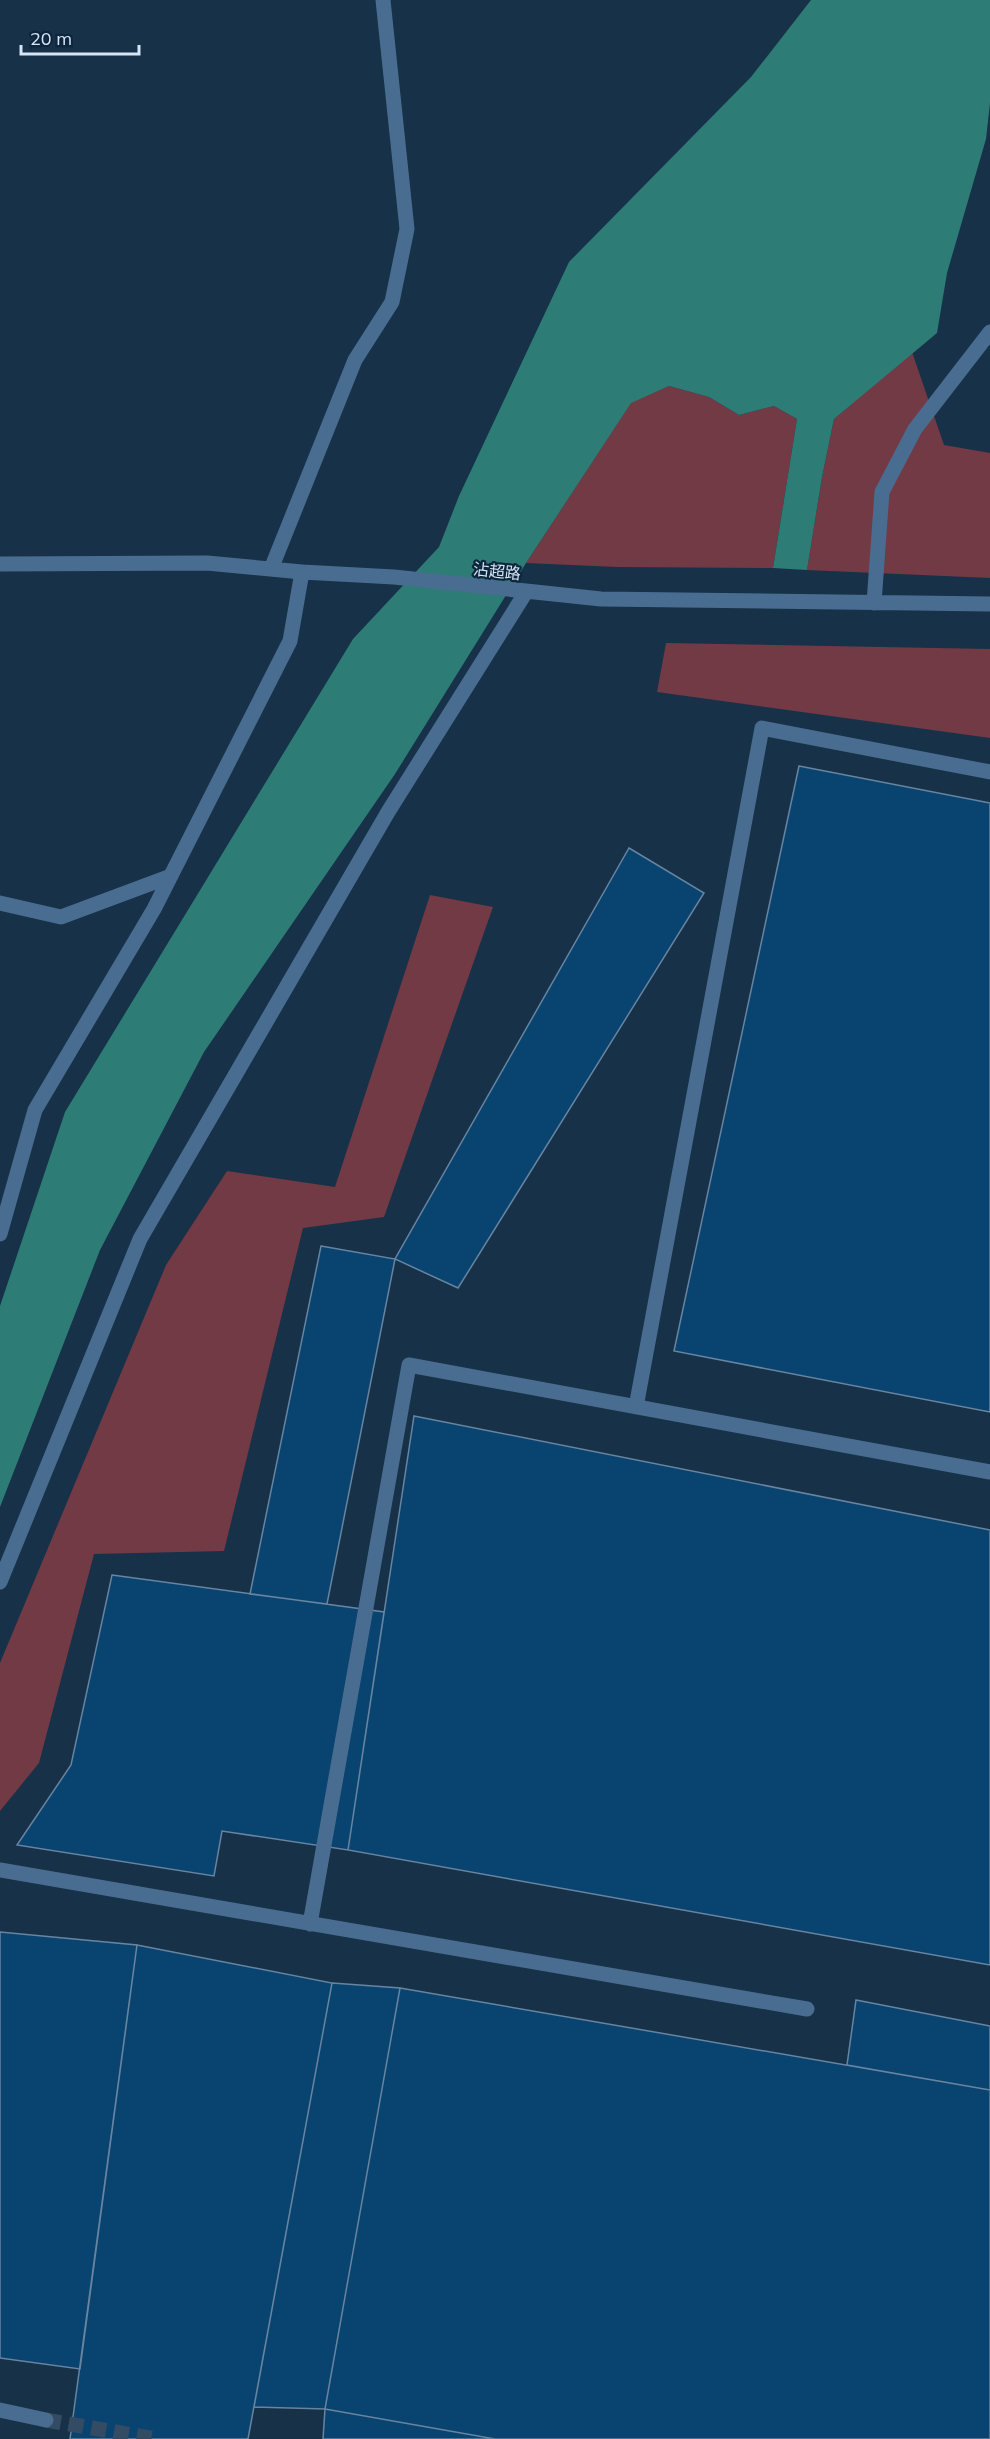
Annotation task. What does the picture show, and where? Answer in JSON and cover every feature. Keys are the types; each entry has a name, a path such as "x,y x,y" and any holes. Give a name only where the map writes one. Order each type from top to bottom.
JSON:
{"street":[{"path":"271,569 355,360 392,302 407,229 383,0"},
{"path":"874,603 882,492 915,429 990,332"},
{"name":"沾超路","path":"0,564 207,563 302,572 394,577 601,599 990,604"},
{"path":"0,1234 35,1110 148,919 290,641 302,572"},
{"path":"0,1582 140,1239 519,591"},
{"path":"636,1407 762,728 990,772"},
{"path":"0,903 61,917 171,876"},
{"path":"310,1924 409,1365 990,1472"},
{"path":"0,1870 807,2009"},
{"path":"0,2410 46,2420"}],"shaded area":[{"path":"811,0 990,0 990,103 986,139 947,273 937,333 834,419 807,570 773,568 797,419 774,406 739,415 709,397 669,386 631,403 526,563 395,774 204,1052 100,1250 0,1507 0,1306 65,1112 353,639 439,547 459,496 569,262 751,77"},
{"path":"912,352 944,445 990,453 990,578 807,570 834,419"},
{"path":"669,386 709,397 739,415 774,406 797,419 773,568 617,567 526,563 631,402"},
{"path":"666,643 990,649 990,738 657,692"},
{"path":"430,895 493,907 384,1217 303,1228 224,1551 94,1554 39,1763 0,1811 0,1663 166,1265 227,1171 335,1187"}],"building":[{"path":"799,766 990,803 990,1412 674,1351"},
{"path":"629,848 704,893 458,1288 395,1259"},
{"path":"321,1246 395,1259 327,1604 250,1594"},
{"path":"414,1416 990,1530 990,1965 348,1850"},
{"path":"112,1575 384,1612 348,1850 222,1831 214,1876 17,1845 71,1765"},
{"path":"0,1932 137,1945 80,2369 0,2358"},
{"path":"137,1945 332,1983 248,2439 70,2439"},
{"path":"332,1983 400,1988 325,2409 254,2407"},
{"path":"400,1988 990,2090 990,2439 495,2439 325,2409"},
{"path":"856,2000 990,2026 990,2090 847,2065"},
{"path":"325,2409 495,2439 323,2439"}],"tunnel":[{"path":"46,2420 156,2439"}]}
